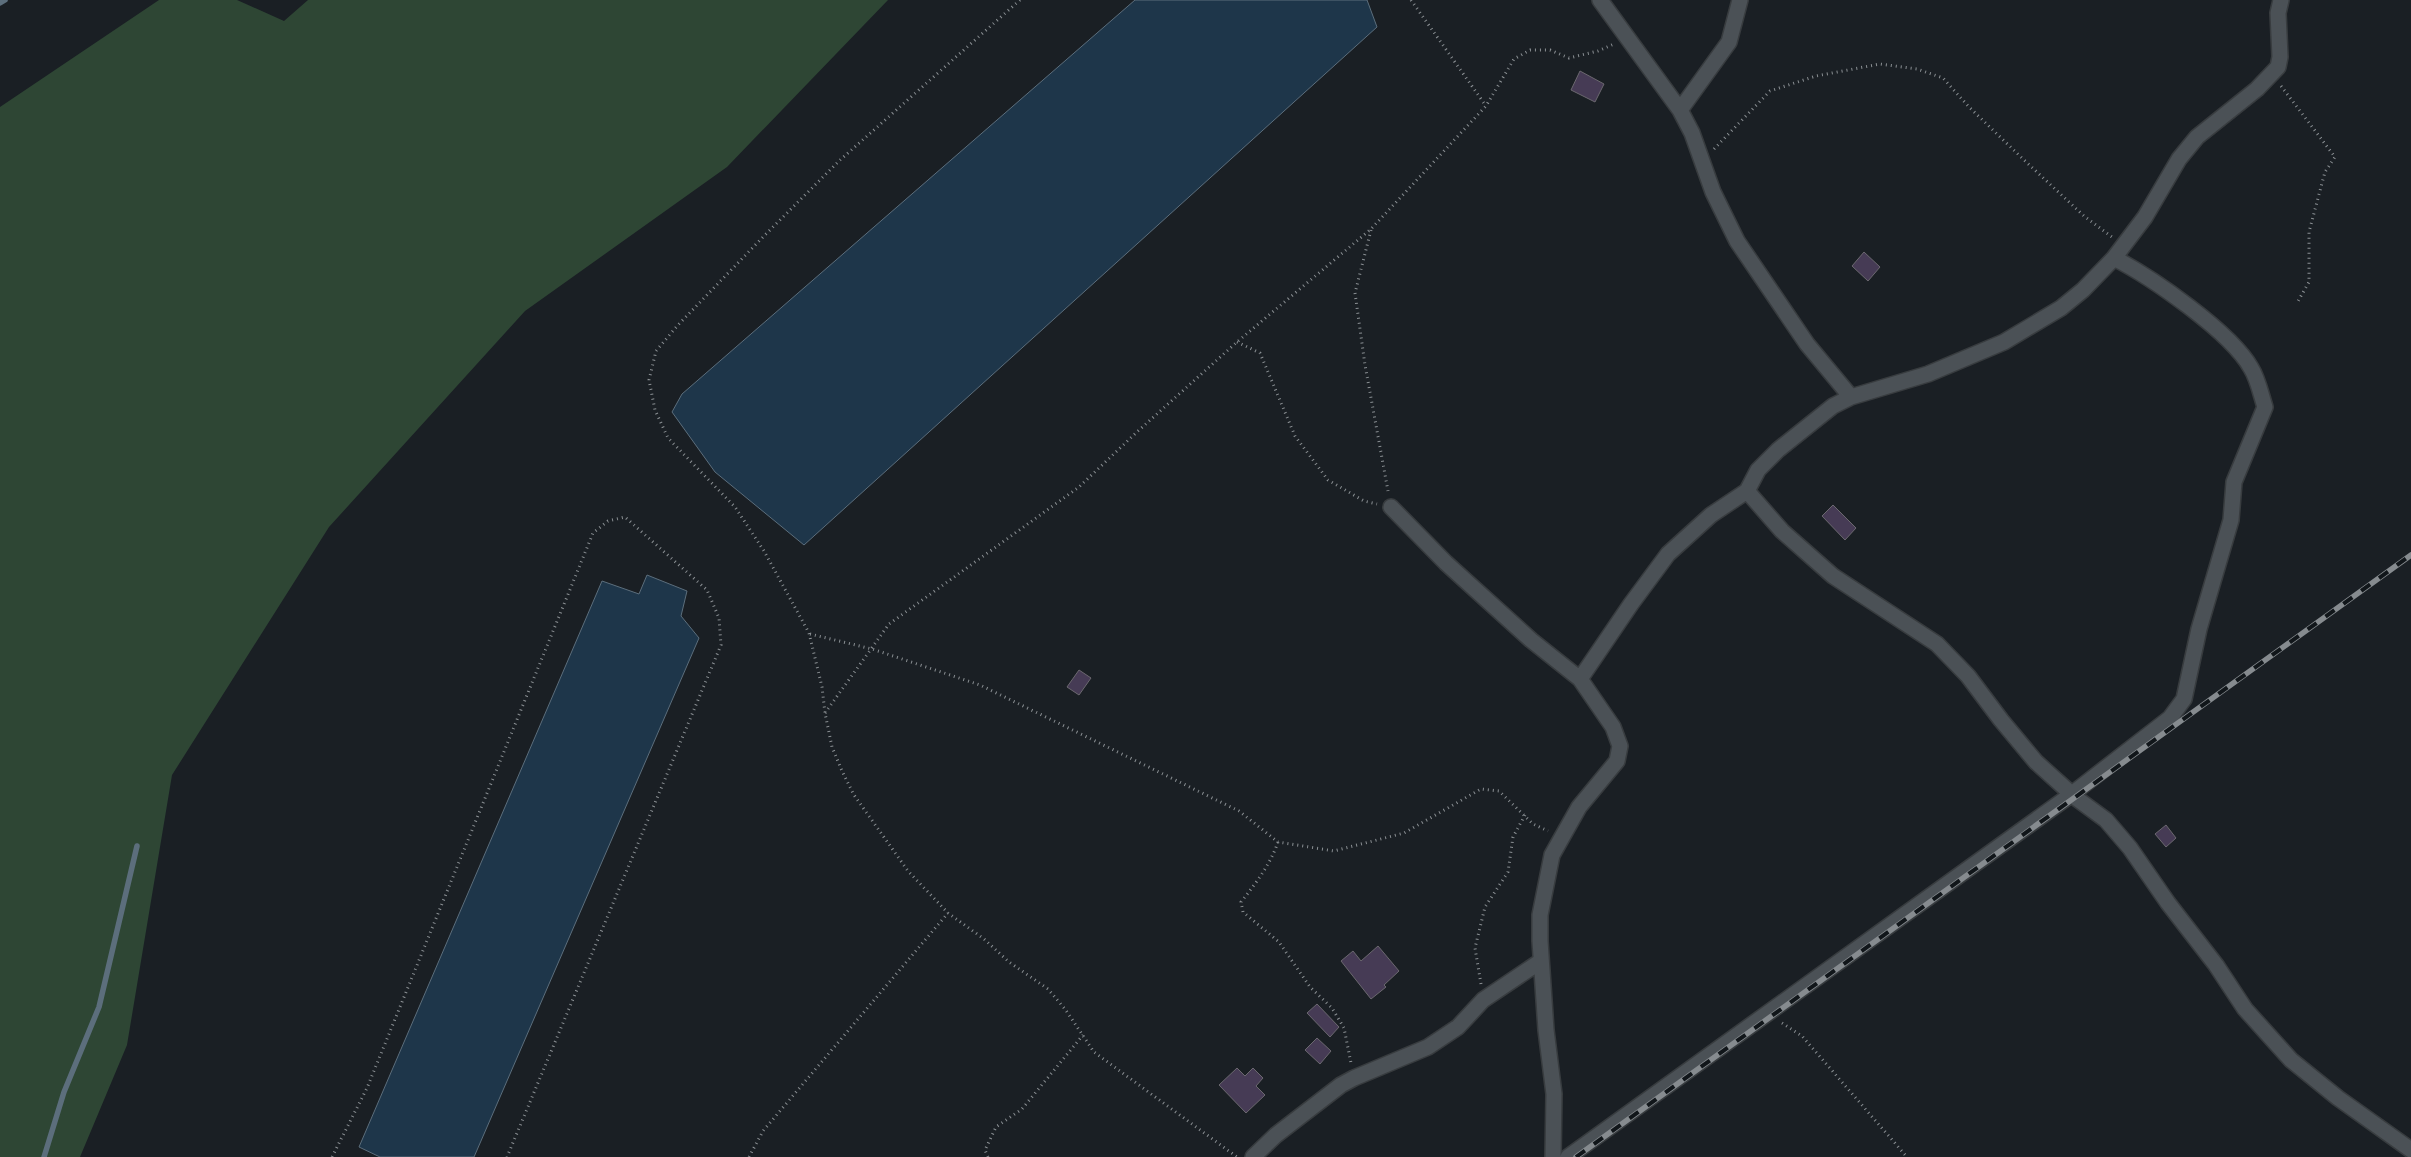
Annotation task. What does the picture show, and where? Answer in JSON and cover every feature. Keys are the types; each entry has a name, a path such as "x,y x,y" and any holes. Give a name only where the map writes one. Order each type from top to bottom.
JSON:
{"street":[{"path":"1600,0 1680,110 1692,133 1713,192 1737,241 1808,344 1851,397"},
{"path":"1680,110 1729,42 1740,0"},
{"path":"1580,679 1668,554 1711,515 1746,491 1758,470 1778,450 1833,406 1851,397 1928,374 2004,342 2061,308 2083,290 2114,258 2145,217 2179,159 2197,137 2257,88 2278,67 2280,57 2278,14 2281,0"},
{"path":"1568,1157 2072,794 2170,718 2184,699 2199,629 2231,520 2234,482 2265,408 2251,367 2222,333 2136,269 2114,258"},
{"path":"1746,491 1782,531 1833,576 1937,644 1968,676 2036,762 2072,794 2106,820 2130,848 2168,903 2216,965 2245,1009 2290,1060 2338,1098 2411,1150"},
{"path":"1392,507 1446,563 1532,640 1580,679 1613,727 1620,746 1617,761 1579,807 1552,855 1540,915 1546,1030 1554,1094 1553,1157"},
{"path":"1253,1157 1276,1135 1354,1078 1428,1047 1458,1027 1483,1000 1541,961"}],"path":[{"path":"1020,0 839,162 684,318 656,351 649,380 655,410 668,438 735,507 764,551 809,633 822,687 832,747 854,795 908,871 948,914 984,938 1009,962 1048,989 1094,1052 1237,1157"},
{"path":"1411,0 1486,106"},
{"path":"825,714 889,624 1079,487 1237,342 1371,229 1486,106 1514,59 1530,50 1550,50 1569,58 1598,52 1626,38"},
{"path":"1702,162 1770,91 1816,76 1880,64 1917,69 1943,78 1968,107 2084,216 2123,245"},
{"path":"2272,74 2335,157 2325,172 2309,232 2309,282 2298,303"},
{"path":"1237,342 1260,354 1295,436 1328,480 1364,501 1392,507 1365,365 1355,293 1371,229"},
{"path":"332,1157 370,1079 593,533 608,521 624,517 707,590 719,618 721,645 507,1157"},
{"path":"809,633 872,649 980,684 1239,811 1278,842 1334,851 1395,836 1404,833 1481,789 1499,791 1533,824 1562,838"},
{"path":"1483,1000 1475,948 1485,907 1508,872 1513,837 1524,815"},
{"path":"1278,842 1273,856 1242,902 1243,912 1279,942 1310,987 1332,1008 1344,1028 1354,1078"},
{"path":"749,1157 763,1130 948,914"},
{"path":"1768,1012 1802,1036 1907,1157"},
{"path":"988,1157 985,1150 996,1128 1022,1110 1083,1035"}],"green space":[{"path":"159,0 237,0 284,21 308,0 888,0 727,167 525,311 329,527 172,775 127,1045 80,1157 0,1157 0,107"}],"water":[{"path":"1135,0 1367,0 1377,27 804,545 715,472 672,412 682,394"},
{"path":"647,575 687,591 681,616 699,638 474,1157 380,1157 359,1147 602,581 639,594"}],"building":[{"path":"1580,71 1604,84 1595,102 1571,90"},
{"path":"1864,252 1880,267 1868,281 1852,266"},
{"path":"1833,505 1856,528 1845,540 1822,516"},
{"path":"1079,670 1091,678 1079,695 1067,687"},
{"path":"2166,825 2176,838 2166,847 2155,834"},
{"path":"1378,946 1399,971 1384,985 1386,987 1371,999 1341,961 1353,951 1361,961"},
{"path":"1317,1004 1339,1027 1330,1037 1307,1013"},
{"path":"1317,1038 1331,1051 1320,1064 1305,1050"},
{"path":"1237,1068 1245,1076 1253,1068 1263,1078 1256,1086 1265,1095 1246,1113 1219,1085"}],"waterway":[{"path":"0,3 5,0"},
{"path":"44,1157 64,1092 99,1007 137,846"}],"railway":[{"path":"1576,1157 2411,555"}]}
